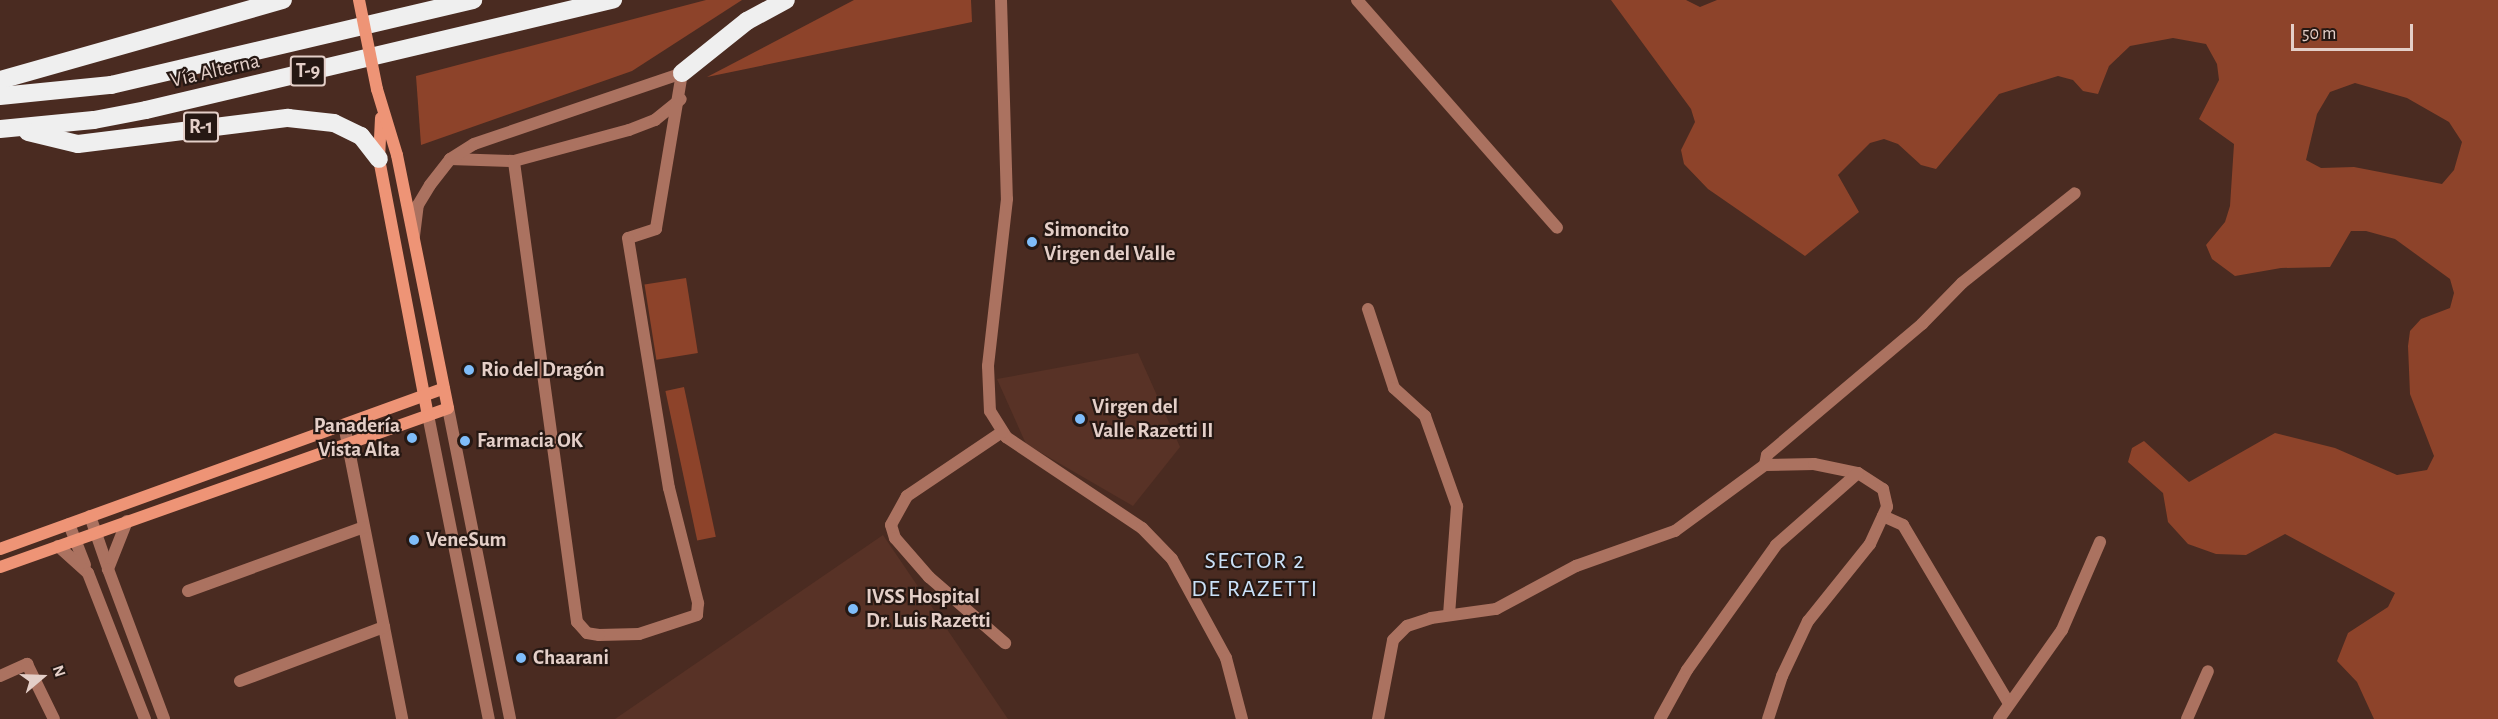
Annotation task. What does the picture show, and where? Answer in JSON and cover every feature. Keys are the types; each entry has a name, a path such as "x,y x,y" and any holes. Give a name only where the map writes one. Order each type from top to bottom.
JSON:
{"highway":[{"path":"0,80 283,0"},
{"name":"Vía Alterna","path":"0,96 111,85 473,0"},
{"name":"Vía Alterna","path":"6,128 146,110 613,0"},
{"path":"682,73 747,21 786,0"},
{"name":"R-1","path":"6,128 78,144 288,118 334,123 361,136 379,159"}],"main road":[{"name":"R-1","path":"359,0 381,111 397,155 448,408"},
{"name":"R-1","path":"381,111 379,159 428,415"},
{"path":"0,549 444,388"},
{"path":"0,567 448,408"}],"street":[{"path":"1001,0 1007,199 987,387 990,411 1002,432 1142,528 1172,559 1226,658 1242,719"},
{"path":"1357,0 1557,228"},
{"path":"414,237 418,205 450,159 503,131 645,90 682,73 681,99 656,229 628,238 669,488 698,603 697,615 683,622 639,634 587,633 577,622 514,161"},
{"path":"450,159 514,161 629,130 655,120 681,99"},
{"path":"1765,465 1767,455 1922,324 1962,284 2075,193"},
{"path":"1368,309 1394,388 1425,416 1457,506 1449,614"},
{"path":"448,408 510,719"},
{"path":"428,415 489,719"},
{"path":"344,425 402,719"},
{"path":"1002,432 907,496 891,525 901,546 929,577 1005,644"},
{"path":"1378,719 1384,673 1398,632 1449,614 1496,609 1576,566 1676,531 1765,465 1814,464 1857,473 1886,494 1883,516 1870,544 1808,621 1782,676 1768,719"},
{"path":"1660,719 1687,670 1776,545 1857,473"},
{"path":"90,516 164,719"},
{"path":"1883,516 1903,525 2008,702"},
{"path":"108,569 127,521"},
{"path":"69,524 145,719"},
{"path":"188,591 364,527"},
{"path":"1999,719 2008,702 2062,630 2100,542"},
{"path":"58,546 88,573"},
{"path":"240,681 384,627"},
{"path":"0,676 27,664 54,719"},
{"path":"2187,719 2208,671"}],"shaded area":[{"path":"706,0 742,0 632,71 421,145 416,76"},
{"path":"854,0 971,0 972,22 707,77"},
{"path":"1611,0 1686,0 1700,7 1717,0 2498,0 2498,719 2374,719 2357,682 2337,661 2348,633 2388,607 2395,593 2285,534 2246,555 2216,554 2188,544 2168,522 2163,493 2128,462 2132,448 2144,441 2189,482 2275,433 2335,448 2397,475 2427,470 2434,456 2410,394 2408,346 2410,331 2421,319 2450,308 2454,293 2450,279 2395,239 2366,231 2351,231 2330,267 2281,268 2235,276 2212,259 2206,245 2225,222 2230,206 2234,144 2199,119 2219,80 2217,64 2206,44 2173,38 2130,46 2109,66 2098,94 2083,91 2073,80 2058,76 1999,94 1936,169 1921,165 1898,144 1884,139 1870,143 1838,175 1859,212 1805,256 1708,189 1684,164 1681,150 1695,122 1691,109","holes":["2355,83 2407,98 2449,122 2462,142 2454,170 2442,184 2354,167 2321,168 2306,160 2317,114 2330,92"]},
{"path":"686,278 698,353 656,360 645,285"},
{"path":"1138,353 1180,447 1133,506 1026,444 997,379"},
{"path":"684,387 716,537 697,541 665,391"},
{"name":"IVSS Hospital Dr. Luis Razetti","path":"883,535 1008,719 615,719"}],"place":[{"name":"Simoncito Virgen del Valle","path":"1032,242"},
{"name":"Rio del Dragón","path":"469,370"},
{"name":"Virgen del Valle Razetti II","path":"1080,419"},
{"name":"Panadería Vista Alta","path":"412,438"},
{"name":"Farmacia OK","path":"465,441"},
{"name":"VeneSum","path":"414,540"},
{"name":"IVSS Hospital Dr. Luis Razetti","path":"853,609"},
{"name":"Chaarani","path":"521,658"}],"district":[{"name":"SECTOR 2 DE RAZETTI","path":"1255,576"}]}
